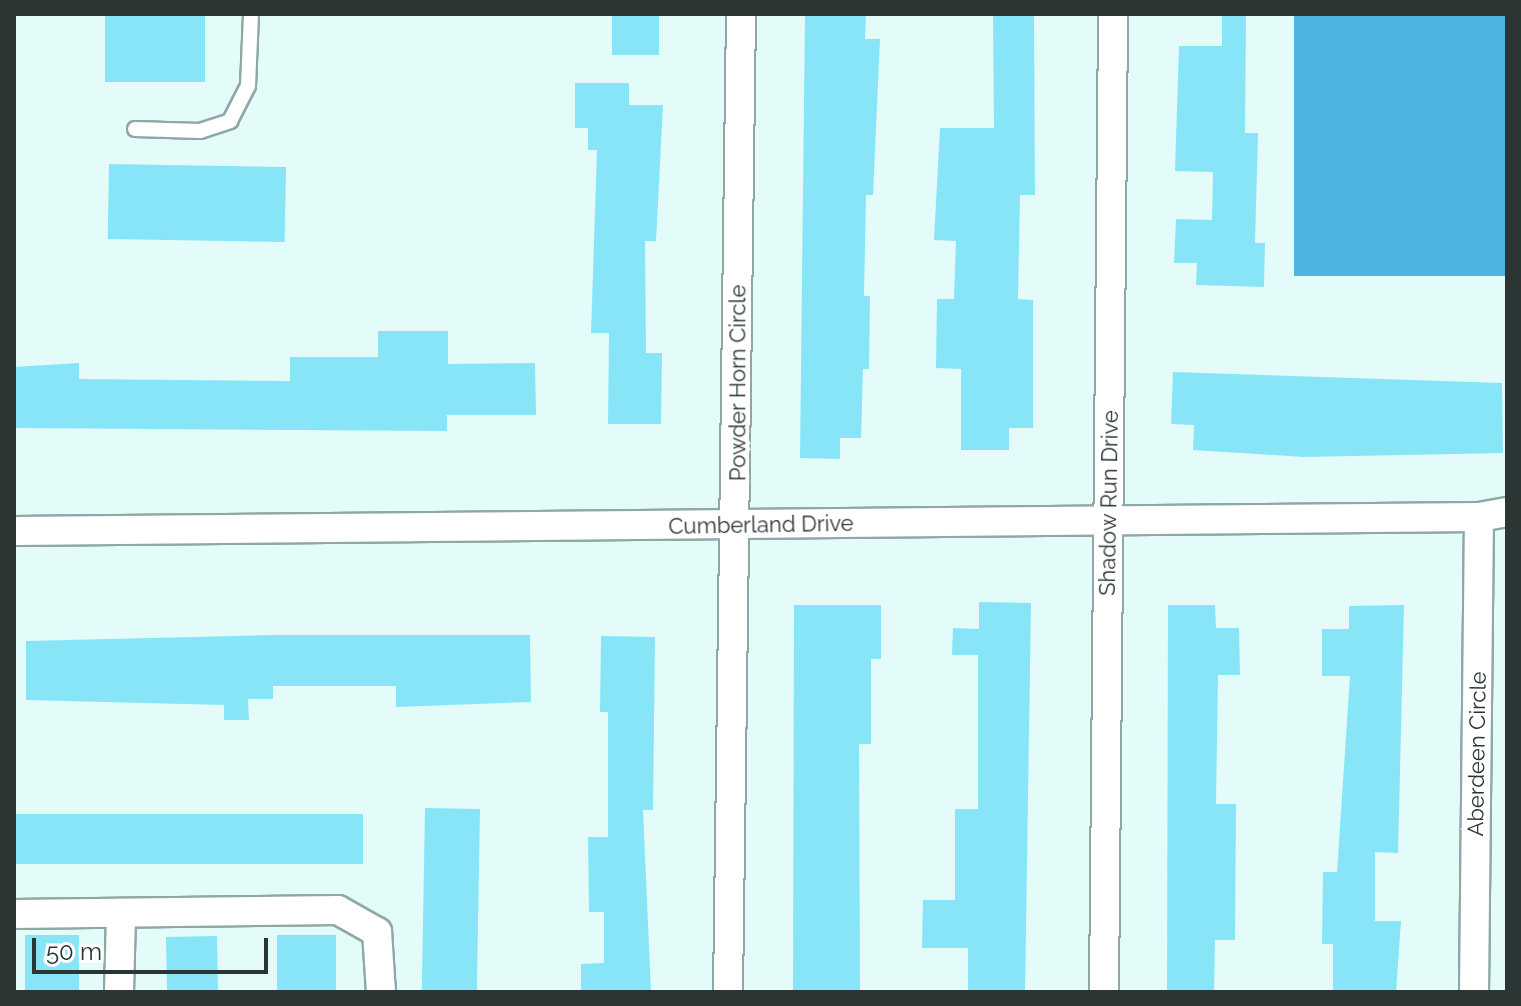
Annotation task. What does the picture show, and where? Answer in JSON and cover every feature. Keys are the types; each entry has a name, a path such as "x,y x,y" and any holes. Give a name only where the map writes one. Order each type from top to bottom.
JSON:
{"street":[{"name":"Powder Horn Circle","path":"728,992 737,525 741,14"},
{"name":"Shadow Run Drive","path":"1104,992 1113,14"},
{"name":"Cumberland Drive","path":"14,531 1479,517 1507,512"},
{"name":"Aberdeen Circle","path":"1474,992 1479,517"},
{"path":"14,914 338,910 377,932 381,992"},
{"path":"119,992 121,913"}],"lane":[{"path":"135,129 200,131 230,121 248,86 251,14"}],"water":[{"path":"1294,14 1507,14 1507,276 1294,276"}],"building":[{"path":"105,14 205,14 205,82 105,82"},
{"path":"612,14 659,14 659,55 612,55"},
{"path":"805,14 866,14 865,39 880,39 873,195 866,195 864,296 870,296 869,369 863,369 861,438 840,438 840,459 800,458"},
{"path":"993,14 1034,14 1035,195 1020,195 1018,299 1033,300 1033,428 1009,428 1009,450 961,450 961,369 936,368 937,299 954,299 956,241 934,240 940,128 994,128"},
{"path":"1222,14 1246,14 1245,133 1258,133 1255,243 1265,243 1264,287 1196,285 1197,263 1174,263 1176,219 1212,220 1213,172 1175,171 1179,46 1222,46"},
{"path":"575,83 629,83 629,105 663,105 656,241 645,241 646,353 662,353 661,424 608,424 609,333 591,333 597,150 588,150 588,128 575,128"},
{"path":"109,164 286,167 285,242 108,239"},
{"path":"378,331 448,331 448,364 535,363 536,415 447,415 447,431 14,428 14,367 79,363 79,379 290,381 290,357 378,357"},
{"path":"1173,372 1502,383 1503,453 1304,457 1193,450 1194,425 1171,424"},
{"path":"979,602 1031,603 1025,992 968,992 968,948 922,948 923,900 955,900 955,809 978,809 978,655 952,655 953,628 979,629"},
{"path":"794,605 881,605 881,659 871,659 871,744 859,744 860,992 793,992"},
{"path":"1168,605 1215,605 1216,628 1239,628 1240,675 1218,675 1216,804 1236,804 1235,940 1215,940 1214,992 1167,992"},
{"path":"1404,605 1398,853 1375,852 1375,921 1401,921 1396,992 1333,992 1333,944 1322,944 1323,872 1337,872 1350,676 1322,676 1322,629 1349,629 1349,606"},
{"path":"272,635 530,635 531,702 396,707 396,686 273,686 273,699 248,699 249,720 224,720 224,705 26,700 26,641"},
{"path":"601,636 655,637 653,810 643,810 651,992 581,992 581,964 604,963 604,912 589,912 588,837 608,837 608,712 600,712"},
{"path":"425,808 480,809 477,992 422,992"},
{"path":"14,814 363,814 363,864 14,864"},
{"path":"25,935 79,935 79,992 25,992"},
{"path":"277,935 336,935 336,992 277,992"},
{"path":"217,936 218,992 167,992 166,937"}]}
